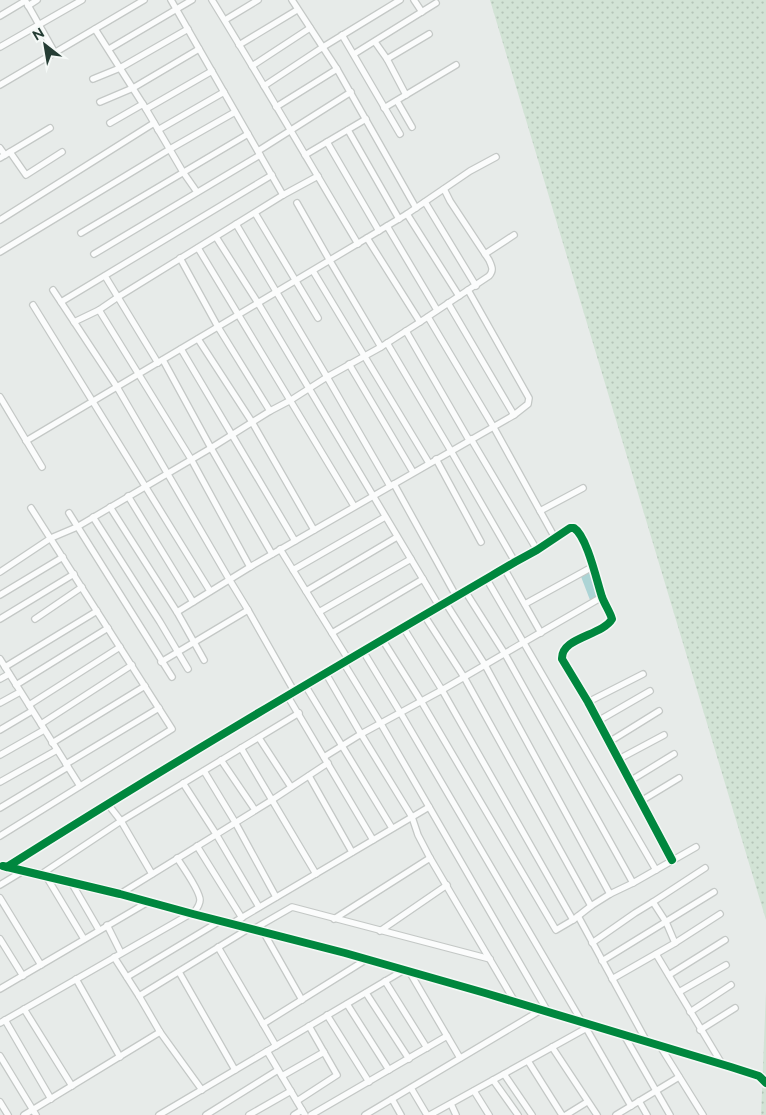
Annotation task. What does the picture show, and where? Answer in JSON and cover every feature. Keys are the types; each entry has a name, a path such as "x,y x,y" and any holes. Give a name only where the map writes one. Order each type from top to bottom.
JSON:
{"street":[{"path":"0,16 26,2 37,0"},
{"path":"0,48 82,0"},
{"path":"0,85 144,0"},
{"path":"171,0 283,195"},
{"path":"109,49 192,0"},
{"path":"225,20 258,0"},
{"path":"292,0 351,92 416,208"},
{"path":"264,86 400,0"},
{"path":"414,0 422,12"},
{"path":"214,1 358,244"},
{"path":"26,2 55,52"},
{"path":"354,54 436,3"},
{"path":"239,45 297,10"},
{"path":"252,66 310,28"},
{"path":"95,29 197,192"},
{"path":"92,79 120,68 188,29"},
{"path":"387,59 430,34"},
{"path":"342,36 400,134"},
{"path":"375,42 387,59 406,95"},
{"path":"100,102 132,88 200,49"},
{"path":"384,108 456,65"},
{"path":"276,107 337,69"},
{"path":"110,123 212,71"},
{"path":"158,130 224,92"},
{"path":"94,254 259,153 351,92"},
{"path":"397,101 412,127"},
{"path":"0,252 235,112"},
{"path":"305,155 366,119"},
{"path":"0,220 154,123"},
{"path":"5,155 50,128"},
{"path":"348,130 399,219"},
{"path":"81,233 248,134"},
{"path":"327,142 379,231"},
{"path":"0,148 26,175 62,152"},
{"path":"26,441 330,261 407,214 470,171 496,157"},
{"path":"61,302 272,175"},
{"path":"74,322 100,310 180,258 283,195 318,176"},
{"path":"0,572 51,538 77,527 308,388 384,345 490,276 493,269 444,189"},
{"path":"425,202 476,286"},
{"path":"297,203 330,261 451,451 514,562"},
{"path":"254,213 318,318"},
{"path":"407,214 459,296"},
{"path":"236,224 456,596"},
{"path":"387,226 437,310"},
{"path":"485,254 514,236"},
{"path":"216,237 258,303 410,559 485,665 610,894"},
{"path":"367,238 420,322"},
{"path":"198,248 354,506"},
{"path":"180,258 218,327 270,411"},
{"path":"313,271 429,463"},
{"path":"105,276 160,361 272,554"},
{"path":"53,290 117,387 294,691"},
{"path":"177,612 295,540 514,415 528,404 529,398 468,290"},
{"path":"448,303 514,415"},
{"path":"33,305 210,591"},
{"path":"100,310 191,459 250,567"},
{"path":"428,317 493,426 555,538"},
{"path":"406,331 537,550"},
{"path":"198,339 252,422 314,530"},
{"path":"181,349 295,540"},
{"path":"349,364 413,472"},
{"path":"0,397 42,467"},
{"path":"436,460 481,542"},
{"path":"540,511 583,488"},
{"path":"128,496 193,602"},
{"path":"110,507 177,612 204,660"},
{"path":"0,836 172,729 31,508"},
{"path":"68,513 172,677"},
{"path":"293,570 385,516"},
{"path":"93,517 188,669"},
{"path":"7,867 107,803 325,672 537,550 570,528 576,528 581,536 594,566 602,598 612,618 611,621 600,629 574,641 564,648 562,658 588,702 672,860"},
{"path":"306,592 397,537"},
{"path":"280,550 332,633 381,724 544,1011"},
{"path":"0,595 63,557"},
{"path":"319,612 410,559"},
{"path":"525,604 594,566"},
{"path":"504,568 541,633"},
{"path":"0,619 74,574"},
{"path":"486,578 656,870"},
{"path":"332,633 423,579"},
{"path":"35,619 82,588"},
{"path":"465,591 505,654 633,883"},
{"path":"324,757 361,734 602,598"},
{"path":"161,662 248,610"},
{"path":"5,667 97,611"},
{"path":"424,614 464,677 592,906"},
{"path":"403,627 442,690 575,918 592,942 647,1042"},
{"path":"16,686 108,628"},
{"path":"382,639 421,701 556,930 610,894 696,847"},
{"path":"29,705 120,647"},
{"path":"363,651 582,1022"},
{"path":"0,659 80,786"},
{"path":"41,724 132,665"},
{"path":"325,672 412,817 430,858 515,1002"},
{"path":"0,679 9,674"},
{"path":"588,702 643,674"},
{"path":"305,685 392,828"},
{"path":"52,743 145,686"},
{"path":"598,721 650,691"},
{"path":"0,703 20,692"},
{"path":"287,695 373,840"},
{"path":"0,808 159,708"},
{"path":"0,730 32,711"},
{"path":"609,742 659,711"},
{"path":"43,876 122,821 298,713"},
{"path":"0,755 44,730"},
{"path":"618,759 664,735"},
{"path":"259,738 292,787"},
{"path":"241,748 316,874"},
{"path":"0,782 57,750"},
{"path":"630,781 674,754"},
{"path":"221,760 254,810"},
{"path":"120,894 328,763"},
{"path":"204,771 235,822 276,897"},
{"path":"309,776 352,852"},
{"path":"641,801 679,778"},
{"path":"183,783 259,907"},
{"path":"107,803 122,821 152,874"},
{"path":"231,924 429,806"},
{"path":"197,846 242,918"},
{"path":"52,1099 3,1021 192,914 200,903 200,898 177,858"},
{"path":"334,919 430,858"},
{"path":"0,866 120,894 406,970 582,1022 589,1027 624,1035 722,1064 759,1076 766,1083"},
{"path":"592,942 635,912 705,868"},
{"path":"0,885 23,871"},
{"path":"43,876 84,939"},
{"path":"71,882 98,930"},
{"path":"380,931 447,885"},
{"path":"602,961 714,892"},
{"path":"0,898 41,965"},
{"path":"1,987 148,902"},
{"path":"653,902 666,922 675,943"},
{"path":"139,996 250,929 292,907 490,959"},
{"path":"612,979 675,943 720,914"},
{"path":"127,978 220,921"},
{"path":"107,925 121,953"},
{"path":"264,933 302,1000"},
{"path":"0,939 23,976"},
{"path":"669,976 725,940"},
{"path":"218,948 276,1046"},
{"path":"656,954 722,1064"},
{"path":"114,958 160,1032 202,1090"},
{"path":"263,1024 367,959"},
{"path":"679,992 726,965"},
{"path":"406,970 460,1058"},
{"path":"159,1115 406,970"},
{"path":"179,972 235,1070"},
{"path":"76,979 120,1057"},
{"path":"385,981 427,1048"},
{"path":"690,1012 731,985"},
{"path":"366,992 409,1058"},
{"path":"347,1004 389,1070"},
{"path":"700,1030 735,1008"},
{"path":"24,1009 72,1086"},
{"path":"366,1115 376,1112 392,1099 460,1058 544,1011"},
{"path":"327,1015 368,1082"},
{"path":"297,1101 337,1075 309,1026"},
{"path":"411,1088 429,1115 589,1027"},
{"path":"589,1027 631,1106"},
{"path":"24,1115 34,1113 72,1086 160,1032"},
{"path":"624,1035 670,1115"},
{"path":"311,1115 447,1036"},
{"path":"660,1046 702,1115"},
{"path":"552,1047 597,1115"},
{"path":"267,1051 304,1113 294,1115"},
{"path":"282,1076 324,1052"},
{"path":"0,1056 34,1113"},
{"path":"528,1061 564,1115 587,1102"},
{"path":"206,1115 278,1070"},
{"path":"504,1074 532,1115"},
{"path":"619,1114 679,1077"},
{"path":"493,1080 518,1115"},
{"path":"249,1115 291,1091"},
{"path":"474,1091 489,1115"},
{"path":"392,1099 401,1115"},
{"path":"639,1101 647,1115"},
{"path":"0,1102 8,1115"},
{"path":"451,1104 456,1115"}],"green space":[{"path":"490,0 766,0 766,920"},
{"path":"766,991 766,1115 761,1115"}],"water":[{"path":"597,568 603,595 590,600 580,574"}],"cycle path":[{"path":"7,867 196,750 537,550 570,528 574,528 583,540 602,597 612,619 607,625 568,646 563,652 562,659 588,702 672,860"},
{"path":"3,866 120,894 345,953 731,1067 759,1076 766,1083"}]}
